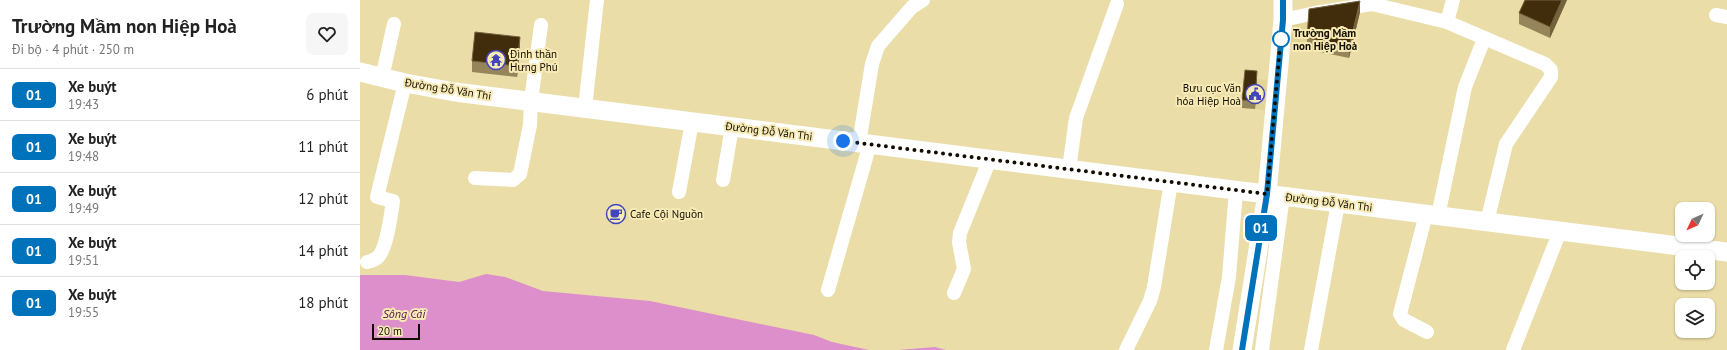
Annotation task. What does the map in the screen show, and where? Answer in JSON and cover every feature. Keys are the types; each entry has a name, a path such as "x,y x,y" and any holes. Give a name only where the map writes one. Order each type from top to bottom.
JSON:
{"street":[{"path":"584,108 597,0"},
{"path":"1262,350 1275,195 1283,0"},
{"path":"1447,22 1453,0"},
{"path":"828,290 864,143 875,52 882,40 916,2"},
{"path":"1283,20 1372,2 1447,22 1545,64 1550,70 1551,77 1506,144 1487,222"},
{"path":"1069,169 1076,118 1117,4"},
{"path":"382,78 394,24"},
{"path":"475,178 513,180 520,174 530,124 541,25"},
{"path":"1427,332 1404,320 1400,314 1432,215 1465,87 1484,39"},
{"name":"Đường Đỗ Văn Thi","path":"360,72 405,83 455,92 1727,252"},
{"path":"367,262 379,257 382,252 388,228 393,201 377,197 405,83"},
{"path":"679,192 692,122"},
{"path":"723,180 732,127"},
{"path":"954,293 964,268 959,242 960,233 990,159"},
{"path":"1126,350 1150,300 1154,287 1170,182"},
{"path":"1216,350 1230,277 1236,190"},
{"path":"1242,350 1254,276 1275,195"},
{"path":"1311,350 1338,203"},
{"path":"1513,350 1560,231"}],"shaded area":[{"path":"1360,12 1349,58 1289,47 1291,24"},
{"name":"Bưu cục Văn hóa Hiệp Hoà","path":"1245,78 1267,80 1265,110 1242,108"}],"water":[{"name":"Sông Cái","path":"486,274 505,277 543,291 650,301 814,335 832,342 869,350 360,350 360,275 405,275 459,282"},
{"path":"935,347 946,350 898,350"}],"building":[{"path":"1525,0 1562,0 1550,27 1519,13"},
{"path":"1360,1 1349,47 1307,38 1309,9"},
{"name":"Đình thần Hưng Phú","path":"475,32 520,37 517,66 472,61"},
{"path":"1245,70 1257,71 1255,101 1242,100"}],"bus line":[{"name":"01","path":"1242,350 1267,194 1283,20 1283,0"}],"place":[{"name":"Trường Mầm non Hiệp Hoà","path":"1281,39"},
{"name":"Đình thần Hưng Phú","path":"496,60"},
{"name":"Bưu cục Văn hóa Hiệp Hoà","path":"1255,94"},
{"name":"Cafe Cội Nguồn","path":"616,214"}],"route":[{"path":"843,141 1267,194 1281,35 1281,39"}]}
